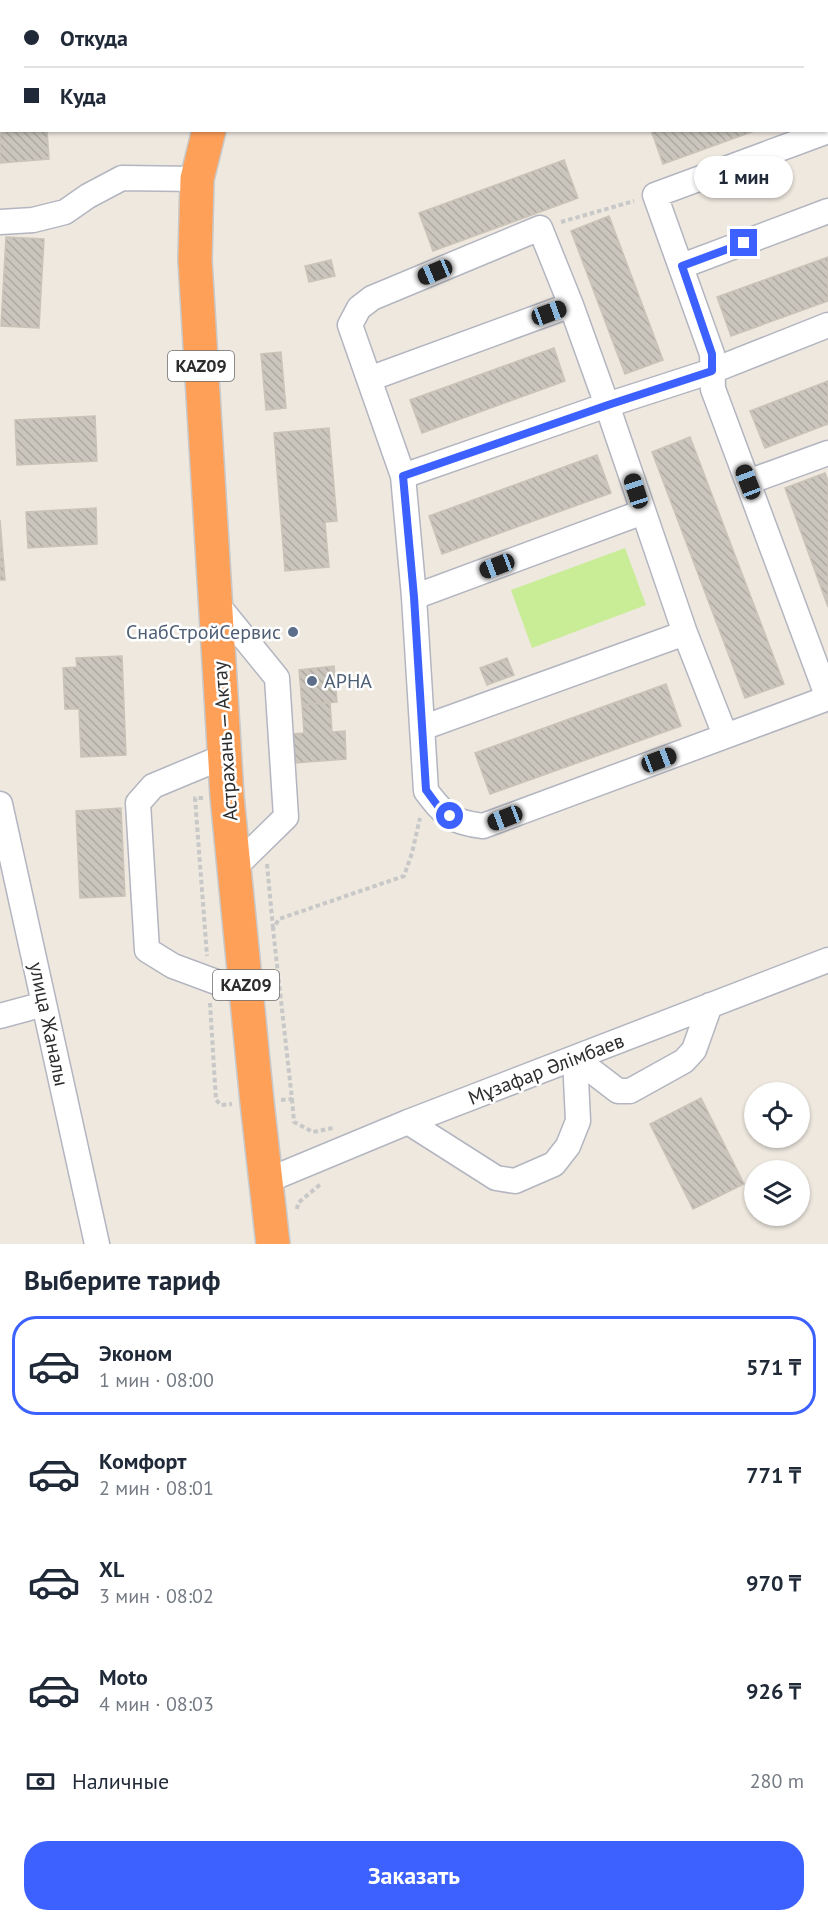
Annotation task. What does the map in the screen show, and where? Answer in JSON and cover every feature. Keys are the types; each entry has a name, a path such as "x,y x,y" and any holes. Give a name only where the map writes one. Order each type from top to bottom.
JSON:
{"highway":[{"name":"Астрахань — Актау","path":"209,132 197,179 195,260 227,796 273,1244"}],"street":[{"path":"725,735 685,633 608,405 540,228 372,298 359,308 351,325 403,476 414,597 426,790 440,809 461,823 483,826 828,698 713,389 712,354 655,195 825,132"},
{"path":"0,222 33,220 65,212 88,196 122,178 197,179"},
{"path":"682,266 828,211"},
{"path":"369,379 571,305"},
{"path":"403,476 712,371 828,325"},
{"path":"748,482 828,453"},
{"path":"414,597 643,512"},
{"path":"216,603 277,678 286,817 235,867"},
{"path":"422,728 685,633"},
{"path":"225,756 153,786 138,802 147,950 173,966 246,993"},
{"name":"улица Жаналы","path":"0,804 97,1244"},
{"name":"Мұзафар Әлімбаев","path":"266,1181 408,1122 828,960"},
{"path":"0,1016 44,1004"},
{"path":"575,1058 618,1091 630,1091 684,1061 694,1050 710,1005"},
{"path":"408,1122 496,1178 515,1180 554,1164 568,1146 578,1121 575,1058"}],"path":[{"path":"540,228 655,195"},
{"path":"273,929 279,919 404,876 412,853 426,790"},
{"path":"227,796 195,798 216,1100 221,1105 292,1099 264,838"},
{"path":"297,1212 298,1203 325,1180"}],"green space":[{"path":"625,548 646,605 532,648 511,590"}],"building":[{"path":"0,132 47,132 49,159 0,163"},
{"path":"652,132 751,132 663,164"},
{"path":"564,160 578,198 433,251 419,213"},
{"path":"609,216 663,360 625,374 571,231"},
{"path":"6,237 44,239 39,328 1,326"},
{"path":"828,257 828,301 731,336 717,297"},
{"path":"331,260 335,276 309,282 305,266"},
{"path":"554,348 565,381 422,433 410,400"},
{"path":"281,352 286,408 266,410 261,354"},
{"path":"828,381 828,424 765,448 750,411"},
{"path":"95,416 97,461 17,465 15,420"},
{"path":"329,428 337,521 325,522 329,567 285,571 274,433"},
{"path":"690,437 784,684 745,698 652,452"},
{"path":"597,455 611,493 442,554 429,516"},
{"path":"825,473 828,481 828,607 785,488"},
{"path":"96,508 97,544 28,548 26,512"},
{"path":"0,520 5,580 0,580"},
{"path":"122,656 126,755 81,757 79,709 65,709 63,668 77,667 76,658"},
{"path":"507,658 514,675 487,685 480,668"},
{"path":"334,666 337,702 302,705 299,670"},
{"path":"666,684 681,726 490,794 475,753"},
{"path":"330,702 332,732 345,731 346,759 295,763 293,734 304,733 302,705"},
{"path":"121,808 125,896 80,898 76,811"},
{"path":"701,1098 744,1184 693,1209 650,1124"}],"place":[{"name":"СнабСтройСервис","path":"293,632"},
{"name":"АРНА","path":"312,681"}],"route":[{"path":"450,816 440,809 426,790 414,597 403,476 712,371 712,354 682,266 744,243"}]}
